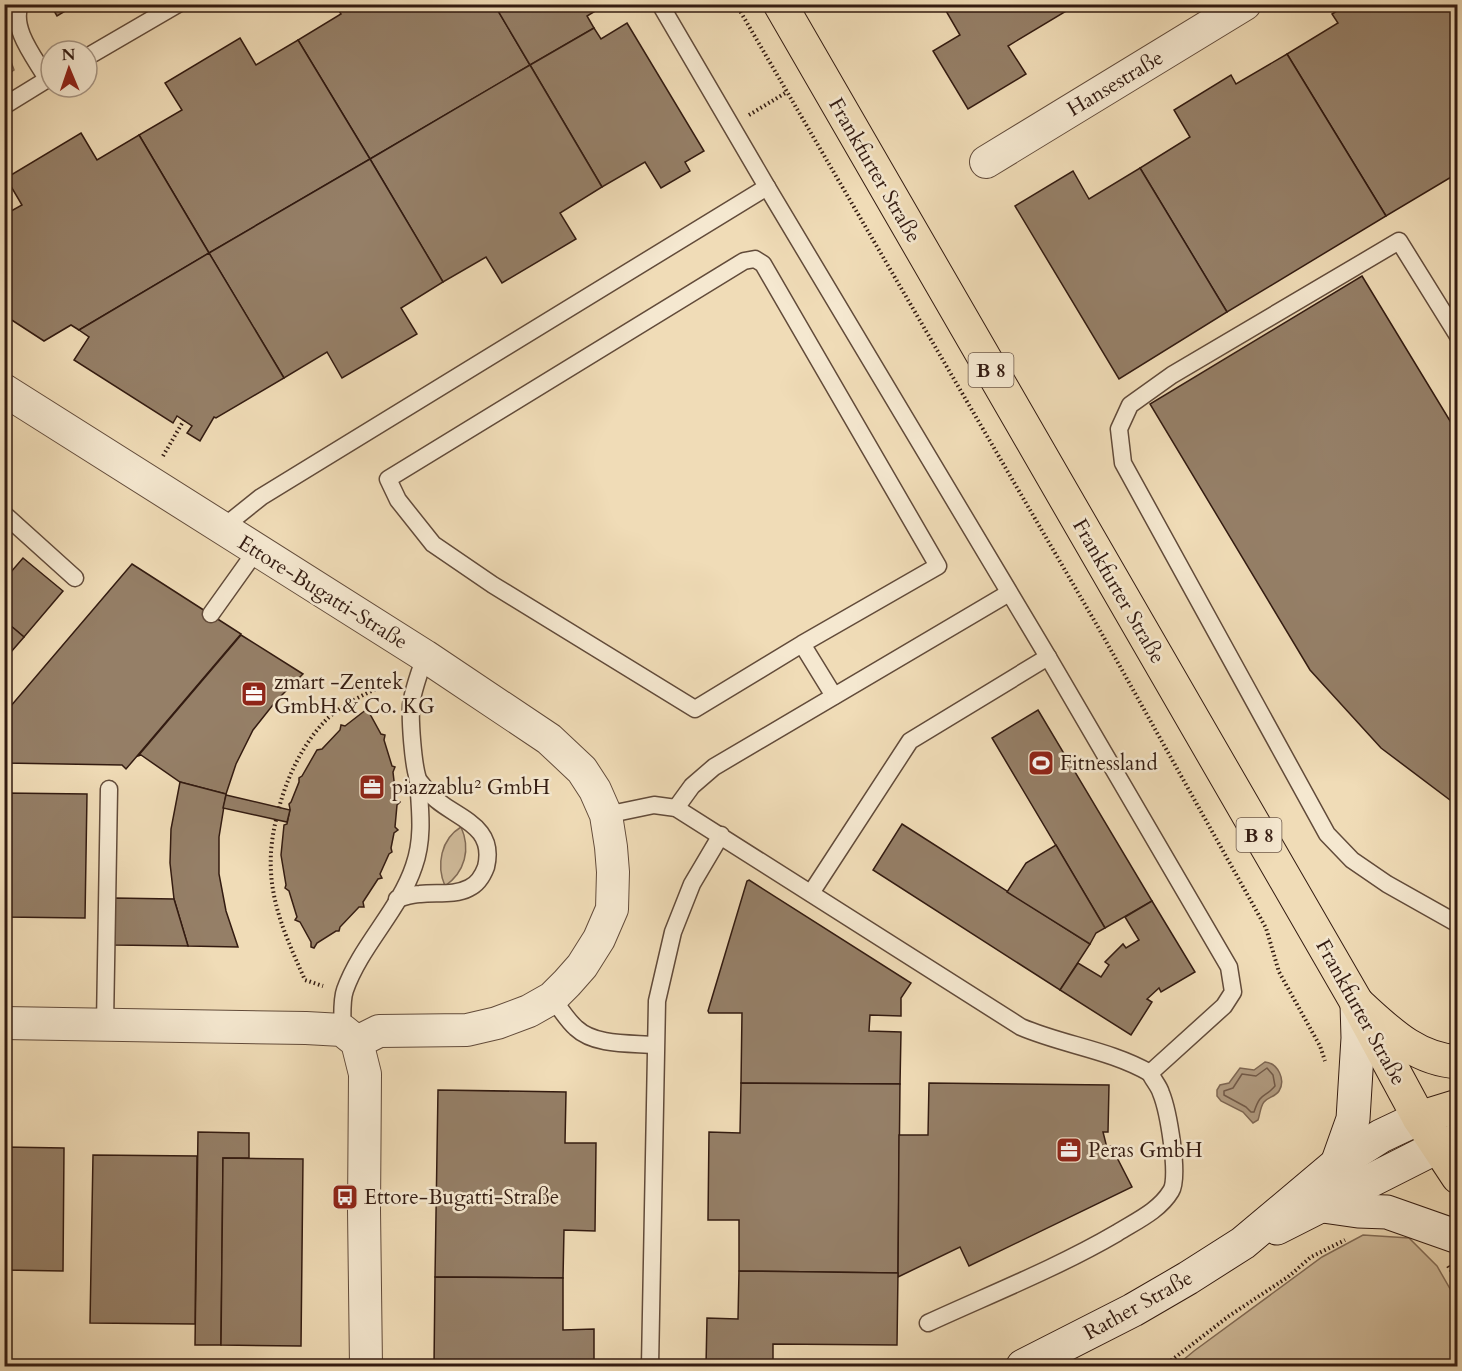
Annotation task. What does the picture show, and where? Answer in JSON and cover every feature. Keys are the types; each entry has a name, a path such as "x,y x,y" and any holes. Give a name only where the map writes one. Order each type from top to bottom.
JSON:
{"main road":[{"name":"Frankfurter Straße","path":"780,4 1357,1003 1419,1118 1449,1143 1458,1177"},
{"path":"1357,1003 1405,1045 1426,1056 1458,1062"},
{"path":"1419,1118 1458,1106"}],"street":[{"name":"Hansestraße","path":"986,162 1245,4"},
{"name":"Ettore-Bugatti-Straße","path":"4,390 256,551 422,665 549,739 582,770 595,790 606,815 613,872 612,909 599,939 582,966 552,998 529,1011 497,1023 467,1030 379,1031 350,1036 294,1027 4,1023"},
{"path":"1337,1164 1353,1119 1358,1038 1357,1003"},
{"path":"350,1036 365,1074 366,1366"},
{"name":"Rather Straße","path":"1243,1243 1337,1164 1381,1136 1419,1118"},
{"name":"Rather Straße","path":"1029,1365 1161,1294 1243,1243 1449,1143"},
{"path":"1323,1206 1387,1212 1451,1249"}],"lane":[{"path":"20,4 18,18 20,29 39,61"},
{"path":"99,50 178,4"},
{"path":"660,4 766,187 1048,657 1229,967 1233,992 1224,1006 1150,1073"},
{"path":"4,105 39,84"},
{"path":"221,528 261,497 766,187"},
{"path":"1458,336 1399,241 1172,375 1130,405 1119,429 1124,463 1327,834 1352,860 1387,884 1458,924"},
{"path":"754,259 763,264 938,566 802,644 695,710 493,585 433,544 399,500 388,478 744,261 754,259"},
{"path":"4,514 75,578"},
{"path":"211,614 256,551"},
{"path":"675,807 692,786 714,767 1009,593"},
{"path":"802,644 834,696"},
{"path":"811,893 910,741 1048,657"},
{"path":"350,1036 344,992 361,955 397,899 414,866 422,830 411,705 422,665"},
{"path":"397,899 417,894 455,893 471,887 480,880 485,870 487,843 480,831 435,800 418,780"},
{"path":"105,1024 109,789"},
{"path":"606,815 654,805 675,807 1021,1027 1047,1038 1133,1064 1150,1073 1161,1093 1174,1152 1175,1173 1172,1190 1161,1203 1145,1216 1086,1251 928,1323"},
{"path":"650,1366 657,1001 673,932 692,884 721,835"},
{"path":"552,998 576,1029 589,1036 612,1041 655,1045"}],"path":[{"path":"736,4 1098,627 1261,918 1280,972 1320,1046 1326,1064"},
{"path":"731,126 787,92"},
{"path":"147,482 184,420"},
{"path":"279,808 284,789 296,765 326,719 372,690 422,665"},
{"path":"276,820 270,845 271,875 281,926 305,980 344,992"},
{"path":"1164,1366 1229,1316 1288,1277 1311,1257 1348,1238"},
{"path":"1451,1249 1458,1281"}],"shaded area":[{"path":"5,45 14,70 4,76"},
{"path":"461,827 466,844 464,860 457,874 445,886 441,870 442,853 449,838"},
{"path":"1363,1235 1409,1238 1437,1266 1457,1301 1457,1366 1176,1366 1322,1257"}],"water":[{"path":"1265,1062 1274,1065 1280,1073 1282,1082 1277,1093 1264,1102 1258,1120 1253,1123 1243,1112 1221,1101 1217,1096 1217,1090 1220,1085 1229,1083 1240,1068 1254,1070"}],"building":[{"path":"50,4 77,4 57,16"},
{"path":"335,4 494,4 530,65 370,159 298,40 341,14"},
{"path":"494,4 607,4 587,16 594,28 530,65"},
{"path":"942,4 1065,4 1068,10 1008,46 1026,74 968,109 933,51 960,35"},
{"path":"1065,4 1078,4 1068,10"},
{"path":"1348,4 1404,4 1406,8 1411,4 1458,4 1458,173 1386,216 1287,54 1338,23 1332,14"},
{"path":"627,23 704,151 685,162 690,171 661,188 645,162 602,187 530,65 594,28 601,39"},
{"path":"240,38 256,65 298,40 370,159 209,253 139,135 182,110 165,83"},
{"path":"1287,54 1386,216 1227,312 1140,168 1190,137 1174,110 1231,75 1236,84"},
{"path":"530,65 602,187 560,213 576,239 502,283 486,257 443,282 370,159"},
{"path":"81,133 97,160 139,135 209,253 79,330 71,325 44,341 4,315 4,215 22,205 6,178"},
{"path":"370,159 443,282 401,308 417,334 342,378 327,352 284,378 209,253"},
{"path":"1140,168 1227,312 1119,379 1015,206 1073,171 1089,199"},
{"path":"209,253 284,378 216,418 214,417 200,441 187,433 192,426 177,416 173,423 74,360 89,337 79,330"},
{"path":"1362,276 1458,434 1458,806 1381,748 1310,670 1150,404"},
{"path":"23,558 63,591 24,637 4,620 4,580"},
{"path":"132,564 241,634 126,769 122,765 4,763 4,714"},
{"path":"4,620 24,637 4,660"},
{"path":"241,635 303,674 276,701 253,730 236,764 226,794 180,782 141,755 138,756"},
{"path":"367,709 370,710 381,734 385,735 384,740 392,766 395,767 393,772 396,798 400,802 397,805 395,827 398,830 394,833 392,852 380,874 382,878 378,879 363,902 364,907 359,907 339,931 317,943 314,948 311,947 311,942 300,922 295,920 297,917 289,891 285,888 281,855 284,825 287,824 289,804 299,778 317,750 322,749 340,730 341,725 345,726"},
{"path":"1038,710 1152,901 1105,928 992,738"},
{"path":"180,782 226,794 219,837 219,874 226,911 238,947 188,946 174,899 170,863 171,829"},
{"path":"4,793 87,794 85,918 4,917"},
{"path":"226,795 290,810 287,822 223,808"},
{"path":"902,824 1090,944 1060,990 873,870"},
{"path":"1056,845 1105,928 1096,933 1090,944 1007,892 1026,863"},
{"path":"749,880 911,983 901,998 901,1016 870,1015 869,1031 901,1032 900,1084 741,1083 742,1013 709,1013 708,1011"},
{"path":"115,898 174,899 188,946 114,945"},
{"path":"1152,901 1195,972 1161,992 1159,988 1147,999 1152,1002 1131,1035 1060,990 1078,963 1101,977 1109,965 1105,962 1123,944 1126,948 1139,940 1125,917"},
{"path":"741,1083 900,1084 898,1273 739,1271 739,1220 708,1220 709,1132 740,1133"},
{"path":"929,1083 1109,1085 1108,1132 1103,1132 1107,1148 1111,1146 1132,1187 969,1266 960,1247 898,1277 899,1135 928,1135"},
{"path":"438,1090 566,1092 565,1143 596,1143 595,1231 564,1230 563,1278 435,1277"},
{"path":"198,1132 249,1133 249,1158 223,1158 221,1345 195,1345"},
{"path":"4,1147 64,1148 63,1271 4,1270"},
{"path":"93,1155 197,1156 195,1324 90,1323"},
{"path":"223,1158 303,1159 301,1346 221,1345"},
{"path":"739,1271 898,1273 897,1345 773,1344 773,1366 706,1366 707,1318 738,1319"},
{"path":"435,1277 563,1278 563,1330 594,1329 594,1366 434,1366"}],"place":[{"name":"zmart -Zentek GmbH & Co. KG","path":"254,694"},
{"name":"Fitnessland","path":"1041,763"},
{"name":"piazzablu² GmbH","path":"372,787"},
{"name":"Peras GmbH","path":"1069,1150"},
{"name":"Ettore-Bugatti-Straße","path":"345,1197"}]}
